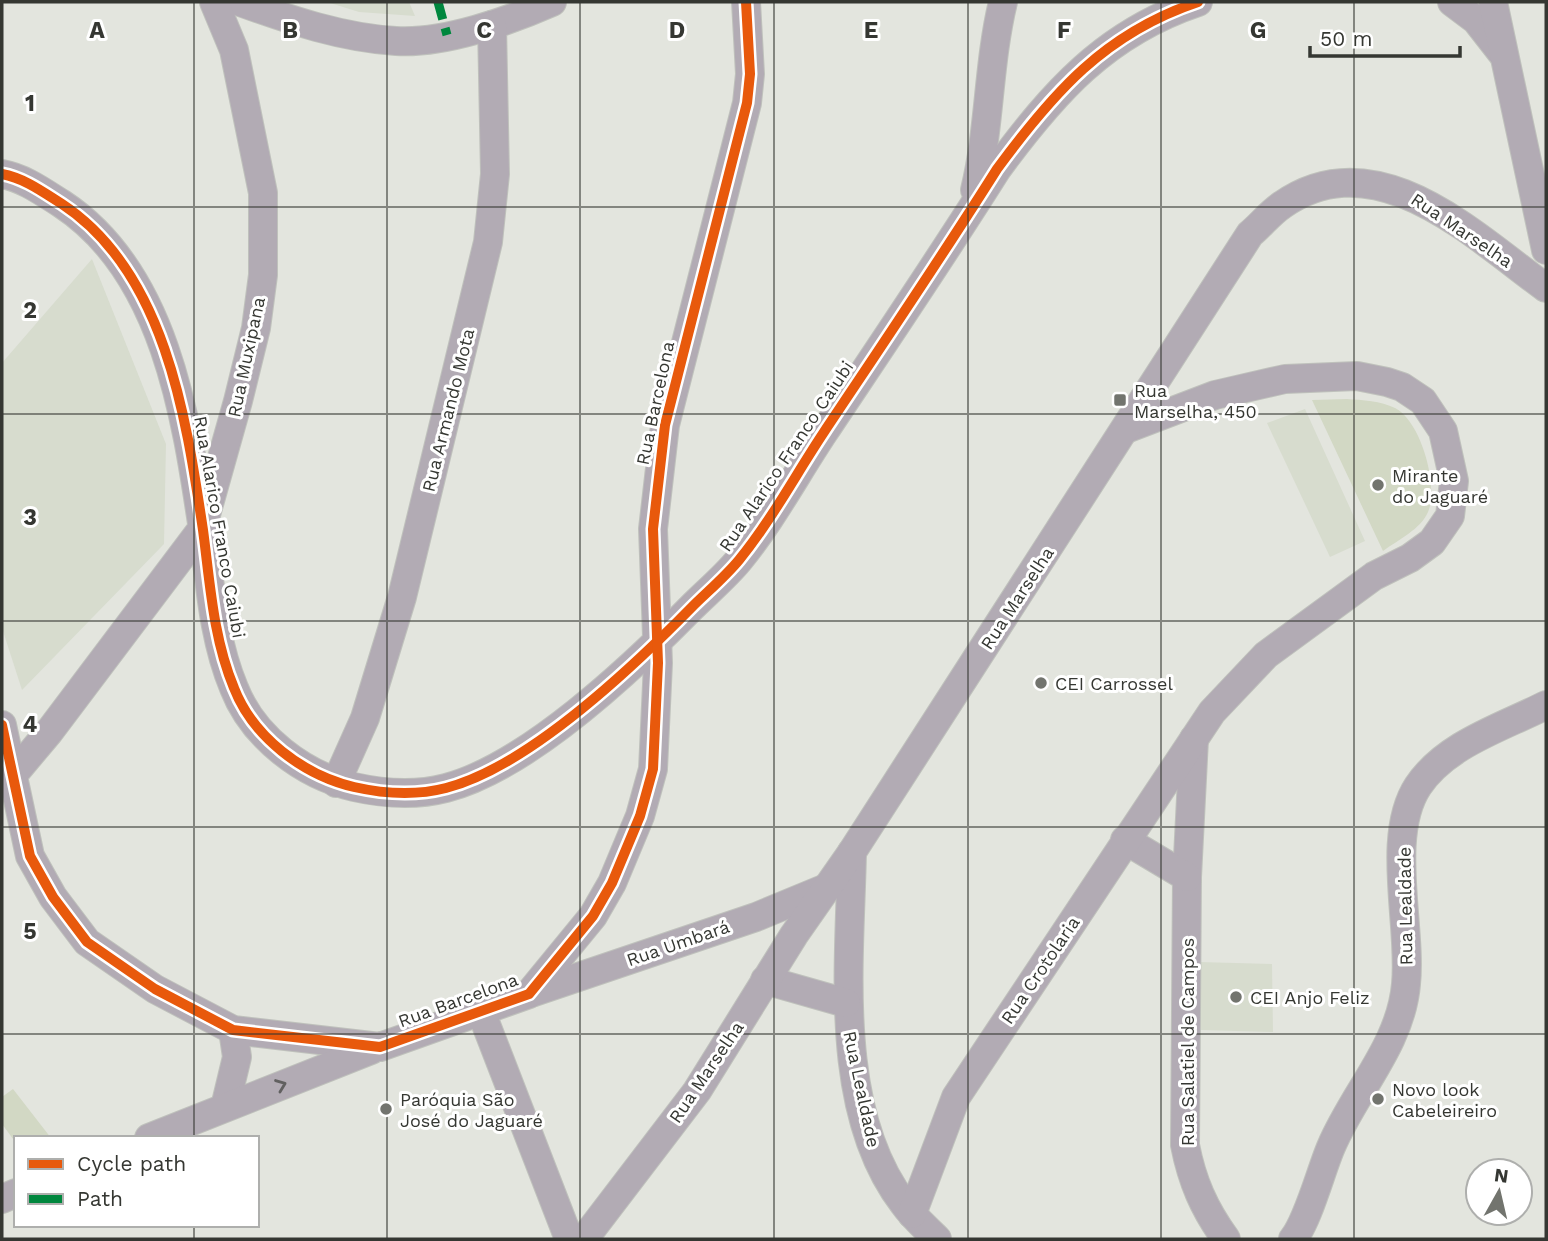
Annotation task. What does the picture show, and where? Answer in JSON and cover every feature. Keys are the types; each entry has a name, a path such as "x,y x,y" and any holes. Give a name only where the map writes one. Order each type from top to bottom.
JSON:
{"street":[{"name":"Rua Muxipana","path":"12,776 49,732 202,529 254,337 263,265 261,171 234,50 214,2"},
{"path":"240,2 317,27 399,42 492,25 552,2"},
{"name":"Rua Barcelona","path":"2,725 30,856 53,897 87,942 155,989 233,1030 380,1047 480,1009 529,994 593,916 611,883 640,816 653,769 658,641 653,529 657,471 674,386 747,103 750,74 746,2"},
{"path":"969,214 985,147 997,25 1003,2"},
{"name":"Rua Alarico Franco Caiubi","path":"2,174 33,186 83,218 116,254 145,299 183,413 214,615 234,689 255,727 275,745 335,783 390,794 419,793 473,779 514,758 542,738 658,641 739,560 997,169 1042,108 1078,73 1128,34 1198,2"},
{"path":"1452,2 1476,20 1504,55"},
{"path":"1493,2 1546,250"},
{"name":"Rua Armando Mota","path":"335,783 365,718 402,597 488,242 495,174 492,25"},
{"path":"991,89 1013,108 1042,108"},
{"name":"Rua Marselha","path":"584,1239 697,1091 765,979 852,852 1126,429 1186,329 1251,234 1282,205 1310,191 1360,182 1411,195 1546,288"},
{"path":"1126,429 1215,395 1285,379 1357,376 1402,387 1423,401 1443,431 1450,454 1454,498 1443,529 1410,558 1374,576 1266,655 1212,712 1194,739"},
{"name":"Rua Lealdade","path":"1293,1239 1332,1144 1399,1023 1408,956 1402,861 1406,818 1416,788 1436,764 1459,748 1546,705"},
{"name":"Rua Crotolaria","path":"912,1214 956,1097 1194,739"},
{"name":"Rua Salatiel de Campos","path":"1194,739 1187,877 1185,1145 1191,1178 1208,1215 1226,1239"},
{"path":"1125,840 1187,877"},
{"name":"Rua Lealdade","path":"852,852 846,1003 851,1053 876,1155 903,1204 937,1239"},
{"name":"Rua Umbará","path":"529,994 755,917 826,888"},
{"path":"765,979 846,1003"},
{"path":"480,1009 569,1239"},
{"path":"225,1107 237,1057 233,1030"},
{"path":"154,1136 380,1047"}],"shaded area":[{"path":"327,2 409,2 415,16 359,12"},
{"path":"92,259 166,444 164,544 22,690 2,628 2,363"},
{"path":"1305,409 1365,541 1330,557 1267,423"},
{"name":"CEI Anjo Feliz","path":"1199,962 1272,964 1273,1032 1201,1030"}],"green space":[{"path":"1347,399 1384,404 1404,415 1420,440 1429,471 1431,501 1425,518 1415,529 1383,551 1312,400"},
{"path":"13,1089 49,1136 14,1136 14,1140 2,1124 2,1097"}],"marked path":[{"path":"438,2 447,35"}],"cycle path":[{"path":"2,725 30,856 53,897 87,942 155,989 233,1030 380,1047 529,994 593,916 612,883 640,816 653,769 658,663 653,529 665,425 747,103 750,74 746,2"},
{"path":"2,174 40,190 97,233 125,268 147,307 165,350 178,395 188,441 221,650 243,706 267,738 316,773 354,787 400,793 423,792 446,788 477,777 544,738 609,686 728,572 773,513 997,169 1039,115 1108,48 1135,30 1198,2"}],"place":[{"name":"Rua Marselha, 450","path":"1120,400"},
{"name":"Mirante do Jaguaré","path":"1378,485"},
{"name":"CEI Carrossel","path":"1041,683"},
{"name":"CEI Anjo Feliz","path":"1236,997"},
{"name":"Novo look Cabeleireiro","path":"1378,1099"},
{"name":"Paróquia São José do Jaguaré","path":"386,1109"}]}
